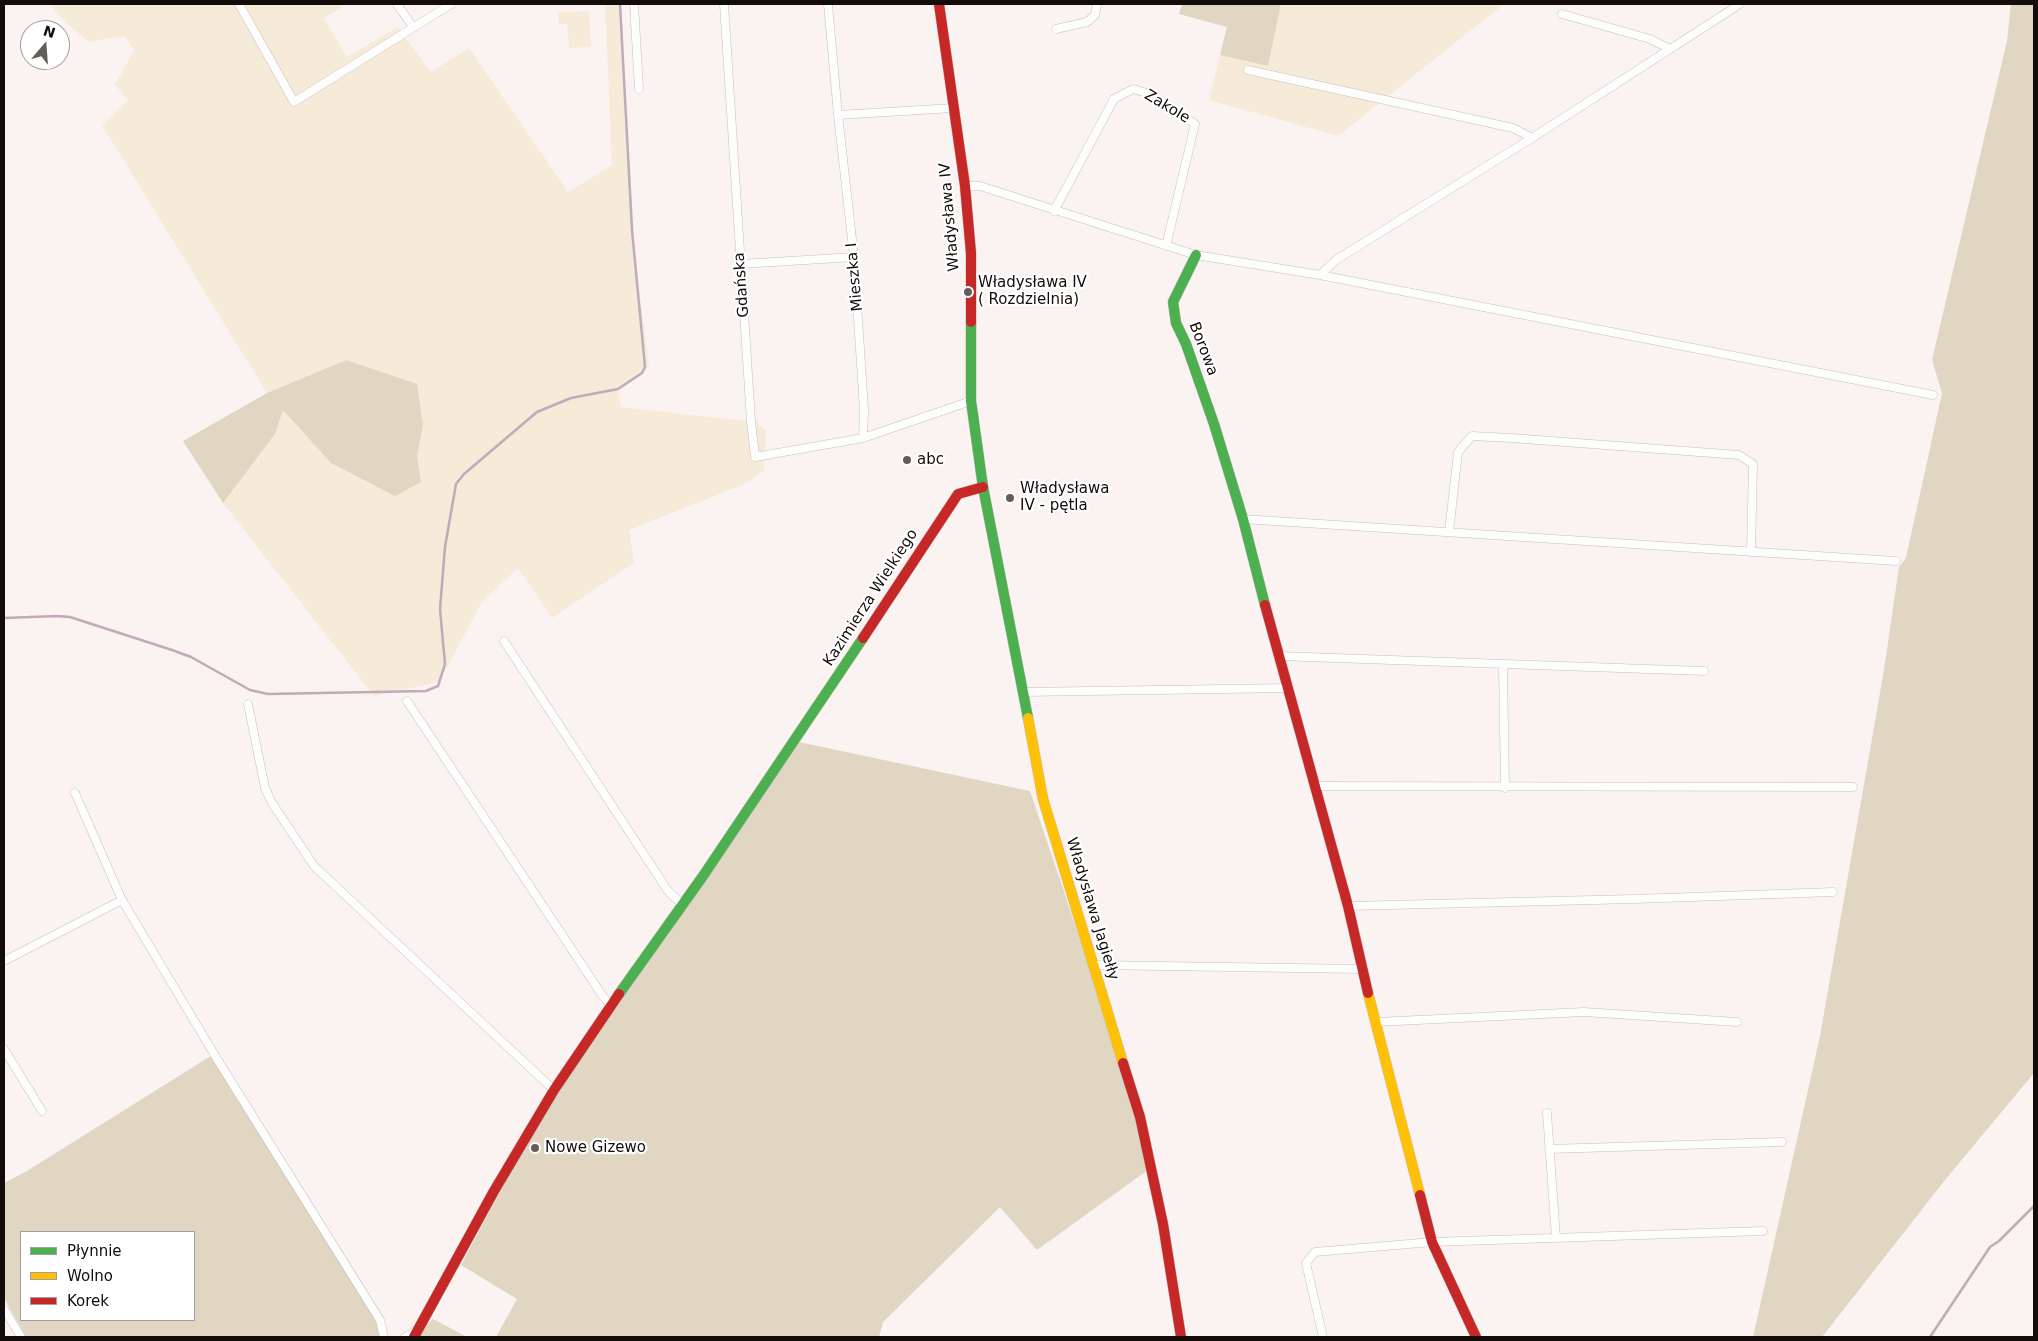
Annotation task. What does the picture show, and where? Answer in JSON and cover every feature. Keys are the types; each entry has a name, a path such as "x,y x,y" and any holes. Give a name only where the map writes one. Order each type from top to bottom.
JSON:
{"street":[{"path":"239,4 294,102 451,4"},
{"path":"397,4 413,27"},
{"path":"634,4 639,88"},
{"name":"Gdańska","path":"724,4 755,457 863,438"},
{"name":"Mieszka I","path":"828,4 854,257 864,410 863,438"},
{"name":"Władysława IV","path":"938,4 966,186 971,253 971,402 983,487"},
{"path":"1056,29 1087,22 1094,15 1097,4"},
{"path":"1320,275 1336,260 1532,138 1740,4"},
{"path":"1562,14 1650,39 1670,49"},
{"path":"1248,70 1513,128 1532,138"},
{"name":"Zakole","path":"1054,211 1114,99 1133,89 1147,93 1195,124 1166,246"},
{"path":"838,115 953,108"},
{"path":"966,186 980,186 1196,255 1320,275 1933,395"},
{"name":"Borowa","path":"1196,255 1173,302 1176,323 1186,344 1214,424 1243,519 1278,656 1289,688 1348,906 1362,969 1432,1242 1476,1337"},
{"path":"741,264 854,257"},
{"path":"863,438 971,402"},
{"path":"1449,532 1458,452 1472,436 1739,456 1753,464 1751,552"},
{"name":"Władysława Jagiełły","path":"983,487 1043,799 1140,1117 1152,1166 1181,1337"},
{"name":"Kazimierza Wielkiego","path":"415,1334 494,1191 554,1090 683,905 958,494 983,487"},
{"path":"1243,519 1896,561"},
{"path":"504,641 668,891 683,905"},
{"path":"1278,656 1704,671"},
{"path":"1503,665 1505,788"},
{"path":"1023,692 1289,688"},
{"path":"407,701 602,996 611,1006"},
{"path":"248,704 265,788 272,803 314,866 554,1090"},
{"path":"1316,786 1505,788 1853,787"},
{"path":"75,793 122,900 214,1054 380,1320 384,1337"},
{"path":"1348,906 1635,900 1833,892"},
{"path":"4,961 122,900"},
{"path":"1094,965 1362,969"},
{"path":"1376,1022 1584,1012 1737,1022"},
{"path":"4,1049 42,1111"},
{"path":"1548,1113 1556,1238"},
{"path":"1549,1149 1782,1142"},
{"path":"1323,1337 1306,1263 1315,1252 1432,1242 1763,1231"},
{"path":"4,1309 21,1337"},
{"path":"404,1337 415,1334"}],"shaded area":[{"path":"51,4 347,4 324,18 347,57 398,27 431,72 469,48 568,192 612,165 605,4 620,4 635,255 649,366 618,389 621,407 757,422 766,431 764,470 747,483 629,530 634,563 552,618 518,568 482,602 439,682 374,696 223,503 275,434 283,409 331,463 417,456 423,426 346,360 267,393 102,125 128,100 115,85 134,50 125,36 88,42 70,26 70,20 64,20"},
{"path":"1182,4 1281,4 1268,66 1220,55 1227,27 1179,14"},
{"path":"1281,4 1504,4 1338,136 1209,100 1220,55 1268,66"},
{"path":"2011,4 2034,4 2034,1073 1945,1180 1822,1337 1753,1337 1820,1036 1884,670 1899,567 1906,558 1942,393 1932,360 2007,41"},
{"path":"589,11 591,47 569,48 567,24 559,24 558,12"},
{"path":"346,360 417,384 423,426 417,456 421,482 395,496 331,463 283,410 275,434 223,503 183,441 267,393"},
{"path":"794,741 1030,791 1140,1117 1152,1167 1037,1250 1000,1207 883,1322 879,1337 496,1337 517,1299 461,1265 554,1090"},
{"path":"214,1054 386,1337 26,1337 4,1298 4,1183 27,1171"},
{"path":"433,1319 467,1337 413,1337"}],"waterway":[{"path":"4,618 70,617 191,657 250,690 268,694 426,691 438,686 445,664 440,609 445,547 456,484 464,474 537,412 571,398 618,389 642,373 645,367 632,230 620,4"},
{"path":"1930,1337 1990,1247 1999,1241 2034,1206"}],"traffic: fast":[{"path":"1196,255 1173,302 1176,323 1186,344 1214,424 1243,519 1265,605"},
{"path":"971,322 971,401 983,487 1028,718"},
{"path":"619,994 703,876 863,638"}],"traffic: slow":[{"path":"1028,718 1043,799 1123,1063"},
{"path":"1368,993 1420,1195"}],"traffic: jam":[{"path":"939,4 965,186 971,253 971,322"},
{"path":"863,638 958,494 983,487"},
{"path":"1265,605 1348,906 1368,993"},
{"path":"414,1337 494,1191 554,1090 619,994"},
{"path":"1123,1063 1140,1117 1163,1224 1181,1337"},
{"path":"1420,1195 1432,1242 1476,1337"}],"place":[{"name":"Władysława IV ( Rozdzielnia)","path":"968,292"},
{"name":"abc","path":"907,460"},
{"name":"Władysława IV - pętla","path":"1010,498"},
{"name":"Nowe Gizewo","path":"535,1148"}]}
